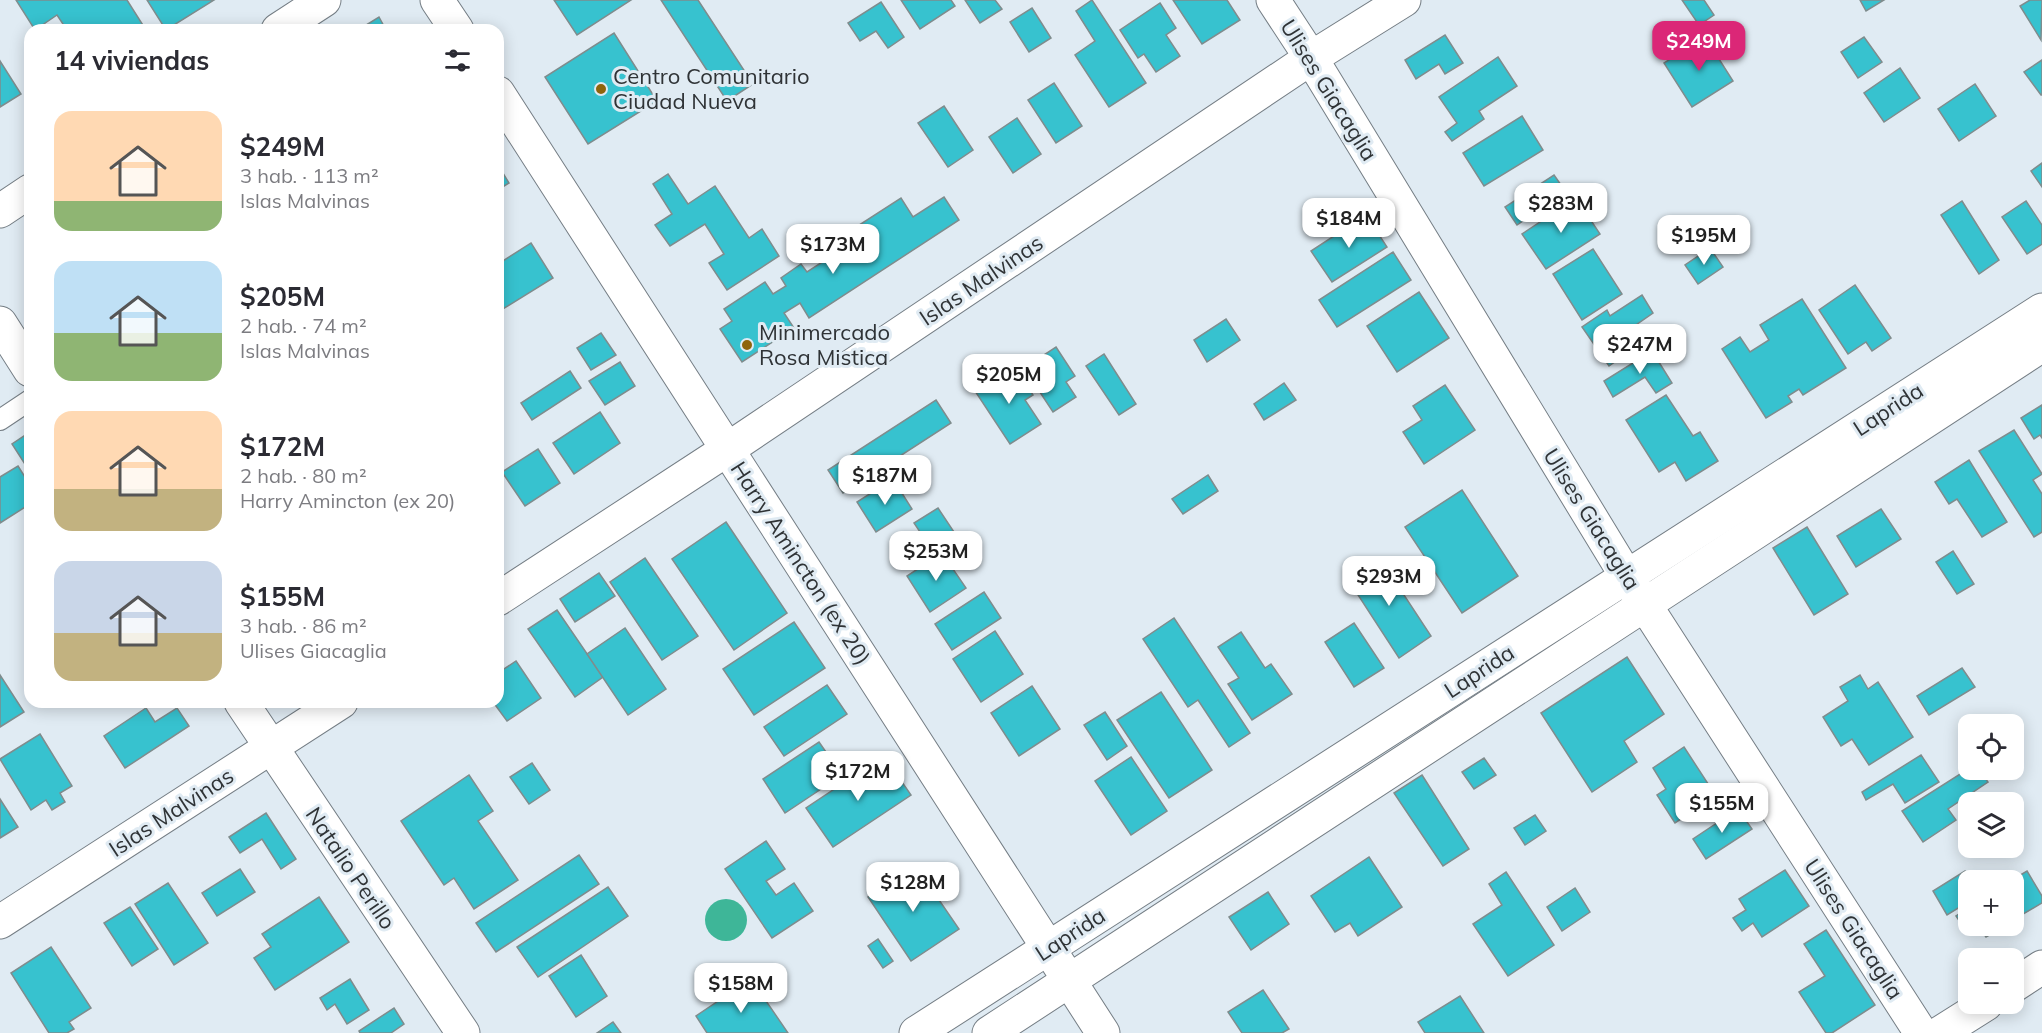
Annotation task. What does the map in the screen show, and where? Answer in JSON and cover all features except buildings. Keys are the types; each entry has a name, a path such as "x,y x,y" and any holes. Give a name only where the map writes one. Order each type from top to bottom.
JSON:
{"street":[{"path":"287,24 324,0"},
{"path":"438,0 453,24"},
{"name":"Ulises Giacaglia","path":"1273,0 1311,58 1626,577 1921,1033"},
{"name":"Islas Malvinas","path":"504,596 728,449 1311,58 1404,0"},
{"name":"Harry Amincton (ex 20)","path":"504,104 1103,1033"},
{"path":"0,211 24,195"},
{"name":"Laprida","path":"916,1033 2042,310"},
{"path":"0,323 24,361"},
{"name":"Laprida","path":"989,1033 2042,345"},
{"name":"Natalio Perillo","path":"245,708 463,1033"},
{"name":"Islas Malvinas","path":"0,922 332,708"},
{"path":"2024,979 2042,967"},
{"path":"1940,1033 1970,1014"}],"lane":[{"path":"0,420 24,404"}],"shaded area":[{"path":"726,899 734,900 741,905 746,912 746,928 741,935 734,940 726,941 718,940 711,935 706,928 705,920 706,912 711,905 718,900"}],"place":[{"name":"Centro Comunitario Ciudad Nueva","path":"601,89"},
{"name":"Minimercado Rosa Mistica","path":"747,345"}]}
